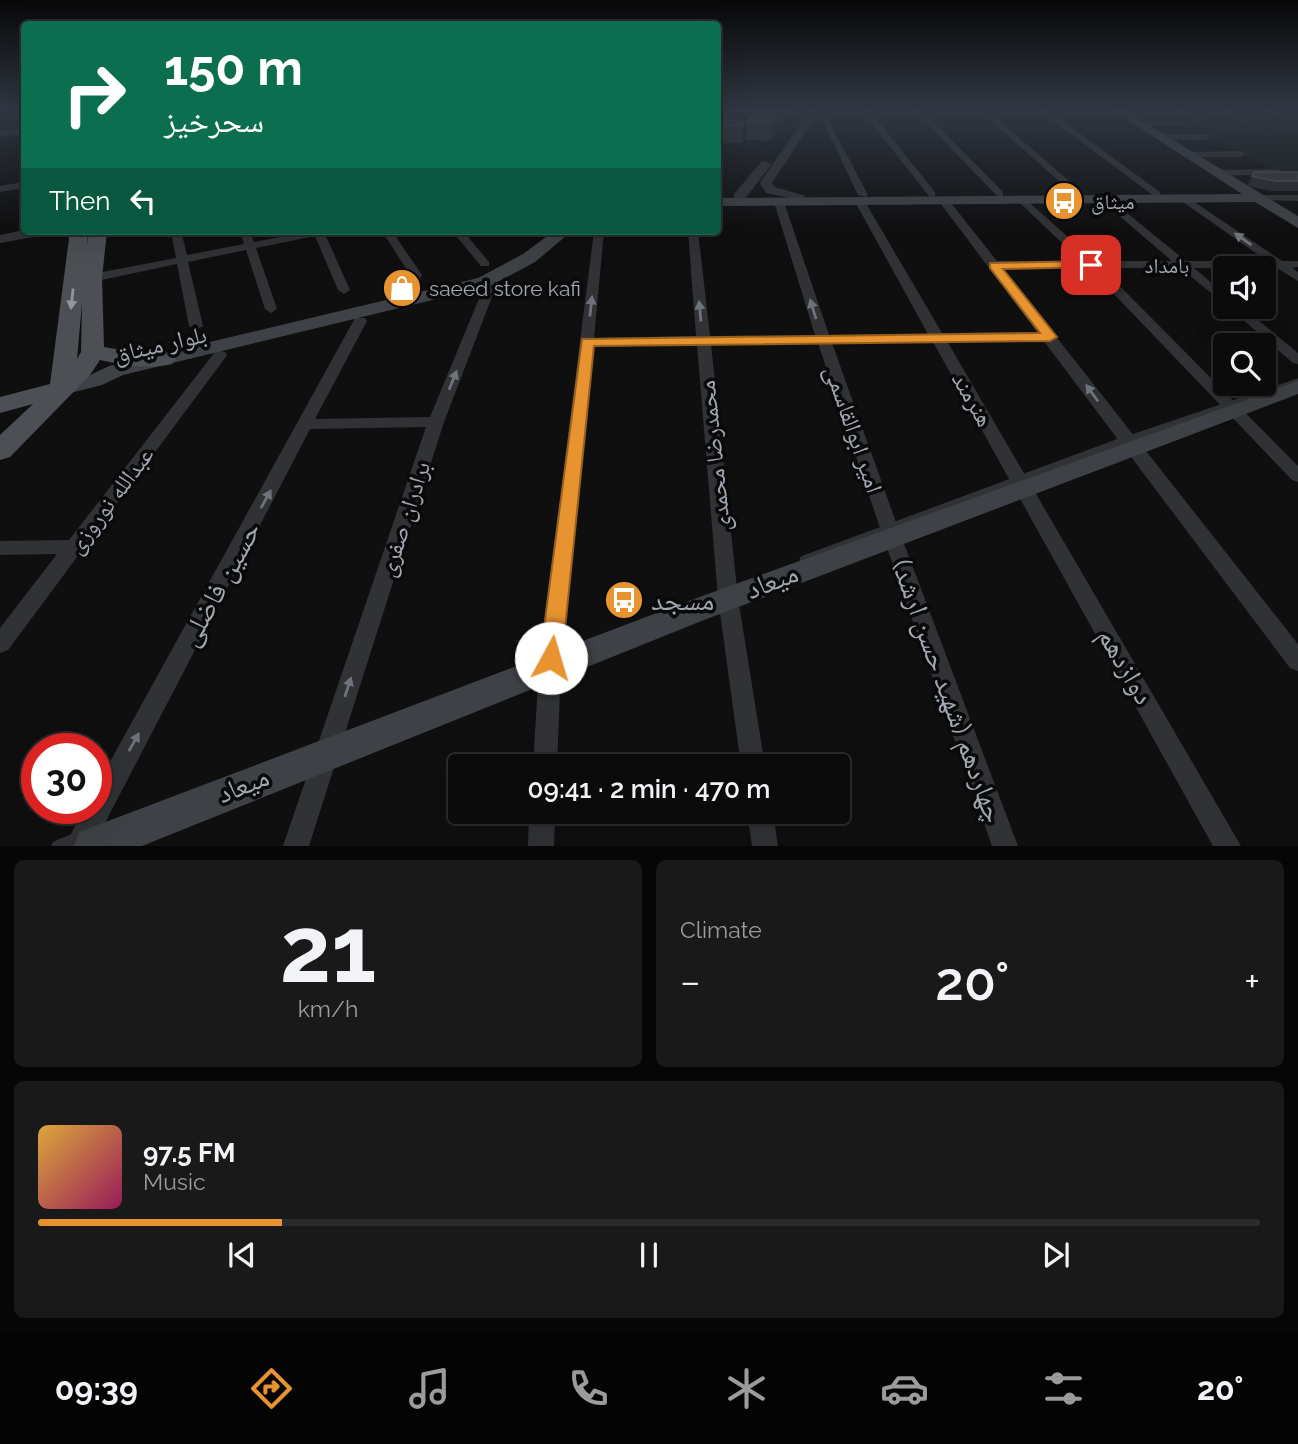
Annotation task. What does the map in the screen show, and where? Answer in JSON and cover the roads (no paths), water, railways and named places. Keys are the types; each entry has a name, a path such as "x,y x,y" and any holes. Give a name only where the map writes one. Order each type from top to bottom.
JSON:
{"main road":[{"path":"1183,150 1298,223"},
{"path":"937,197 999,194 1157,194 1258,198"},
{"path":"721,200 799,196 1023,200 1258,198"},
{"path":"740,199 779,202 861,197"},
{"path":"62,389 79,235"},
{"path":"0,451 82,370 93,352 92,278 97,235"},
{"name":"بلوار میثاق","path":"95,381 116,370 484,282 529,258 559,235"},
{"name":"بلوار میثاق","path":"95,381 110,382 489,289 539,264 579,235"},
{"path":"93,352 127,359 164,359"},
{"path":"0,405 95,381"},
{"name":"میعاد","path":"90,838 325,744 551,662 889,532 1232,407 1298,387"},
{"path":"0,425 26,398"}],"street":[{"path":"740,199 776,150"},
{"path":"791,150 766,183 771,190 799,196"},
{"name":"هنرمند","path":"837,150 937,338 1023,483"},
{"path":"899,150 994,265 1129,444 1297,658"},
{"path":"957,150 999,194"},
{"path":"1029,150 1079,194"},
{"path":"1098,150 1157,194"},
{"path":"1190,155 1241,154"},
{"path":"1203,163 1257,162"},
{"path":"1218,173 1275,171"},
{"path":"0,189 21,186"},
{"path":"1258,198 1298,198"},
{"path":"1106,199 1213,290"},
{"path":"1023,200 1091,265 1298,476"},
{"path":"1187,200 1298,277"},
{"name":"امیر ابوالقاسمی","path":"779,202 822,339 889,532"},
{"path":"0,239 22,235"},
{"path":"177,235 196,326"},
{"path":"247,235 271,309"},
{"path":"92,278 303,235"},
{"path":"323,235 344,290"},
{"path":"390,235 416,275"},
{"path":"460,235 485,264"},
{"path":"546,754 551,662 599,235"},
{"name":"محمدرضا محمدی","path":"693,235 728,593 751,754"},
{"name":"بامداد","path":"994,265 1298,264"},
{"name":"برادران صفری","path":"296,845 325,744 436,422 489,289"},
{"path":"1249,319 1298,360"},
{"name":"حسین فاضلی","path":"90,838 360,321"},
{"path":"587,342 1050,337"},
{"name":"عبدالله نوروزی","path":"0,644 220,355"},
{"path":"307,424 436,422"},
{"name":"دوازدهم","path":"1023,483 1228,845"},
{"name":"چهاردهم (شهید حسن ارشد)","path":"889,532 1005,845"},
{"path":"0,548 74,547"},
{"path":"541,845 542,824"},
{"path":"762,824 765,845"}],"lane":[{"path":"1232,407 1298,382"},
{"path":"57,845 90,838"}],"place":[{"name":"میثاق","path":"1064,201"},
{"name":"saeed store kafi","path":"402,288"},
{"name":"مسجد","path":"624,600"}]}
